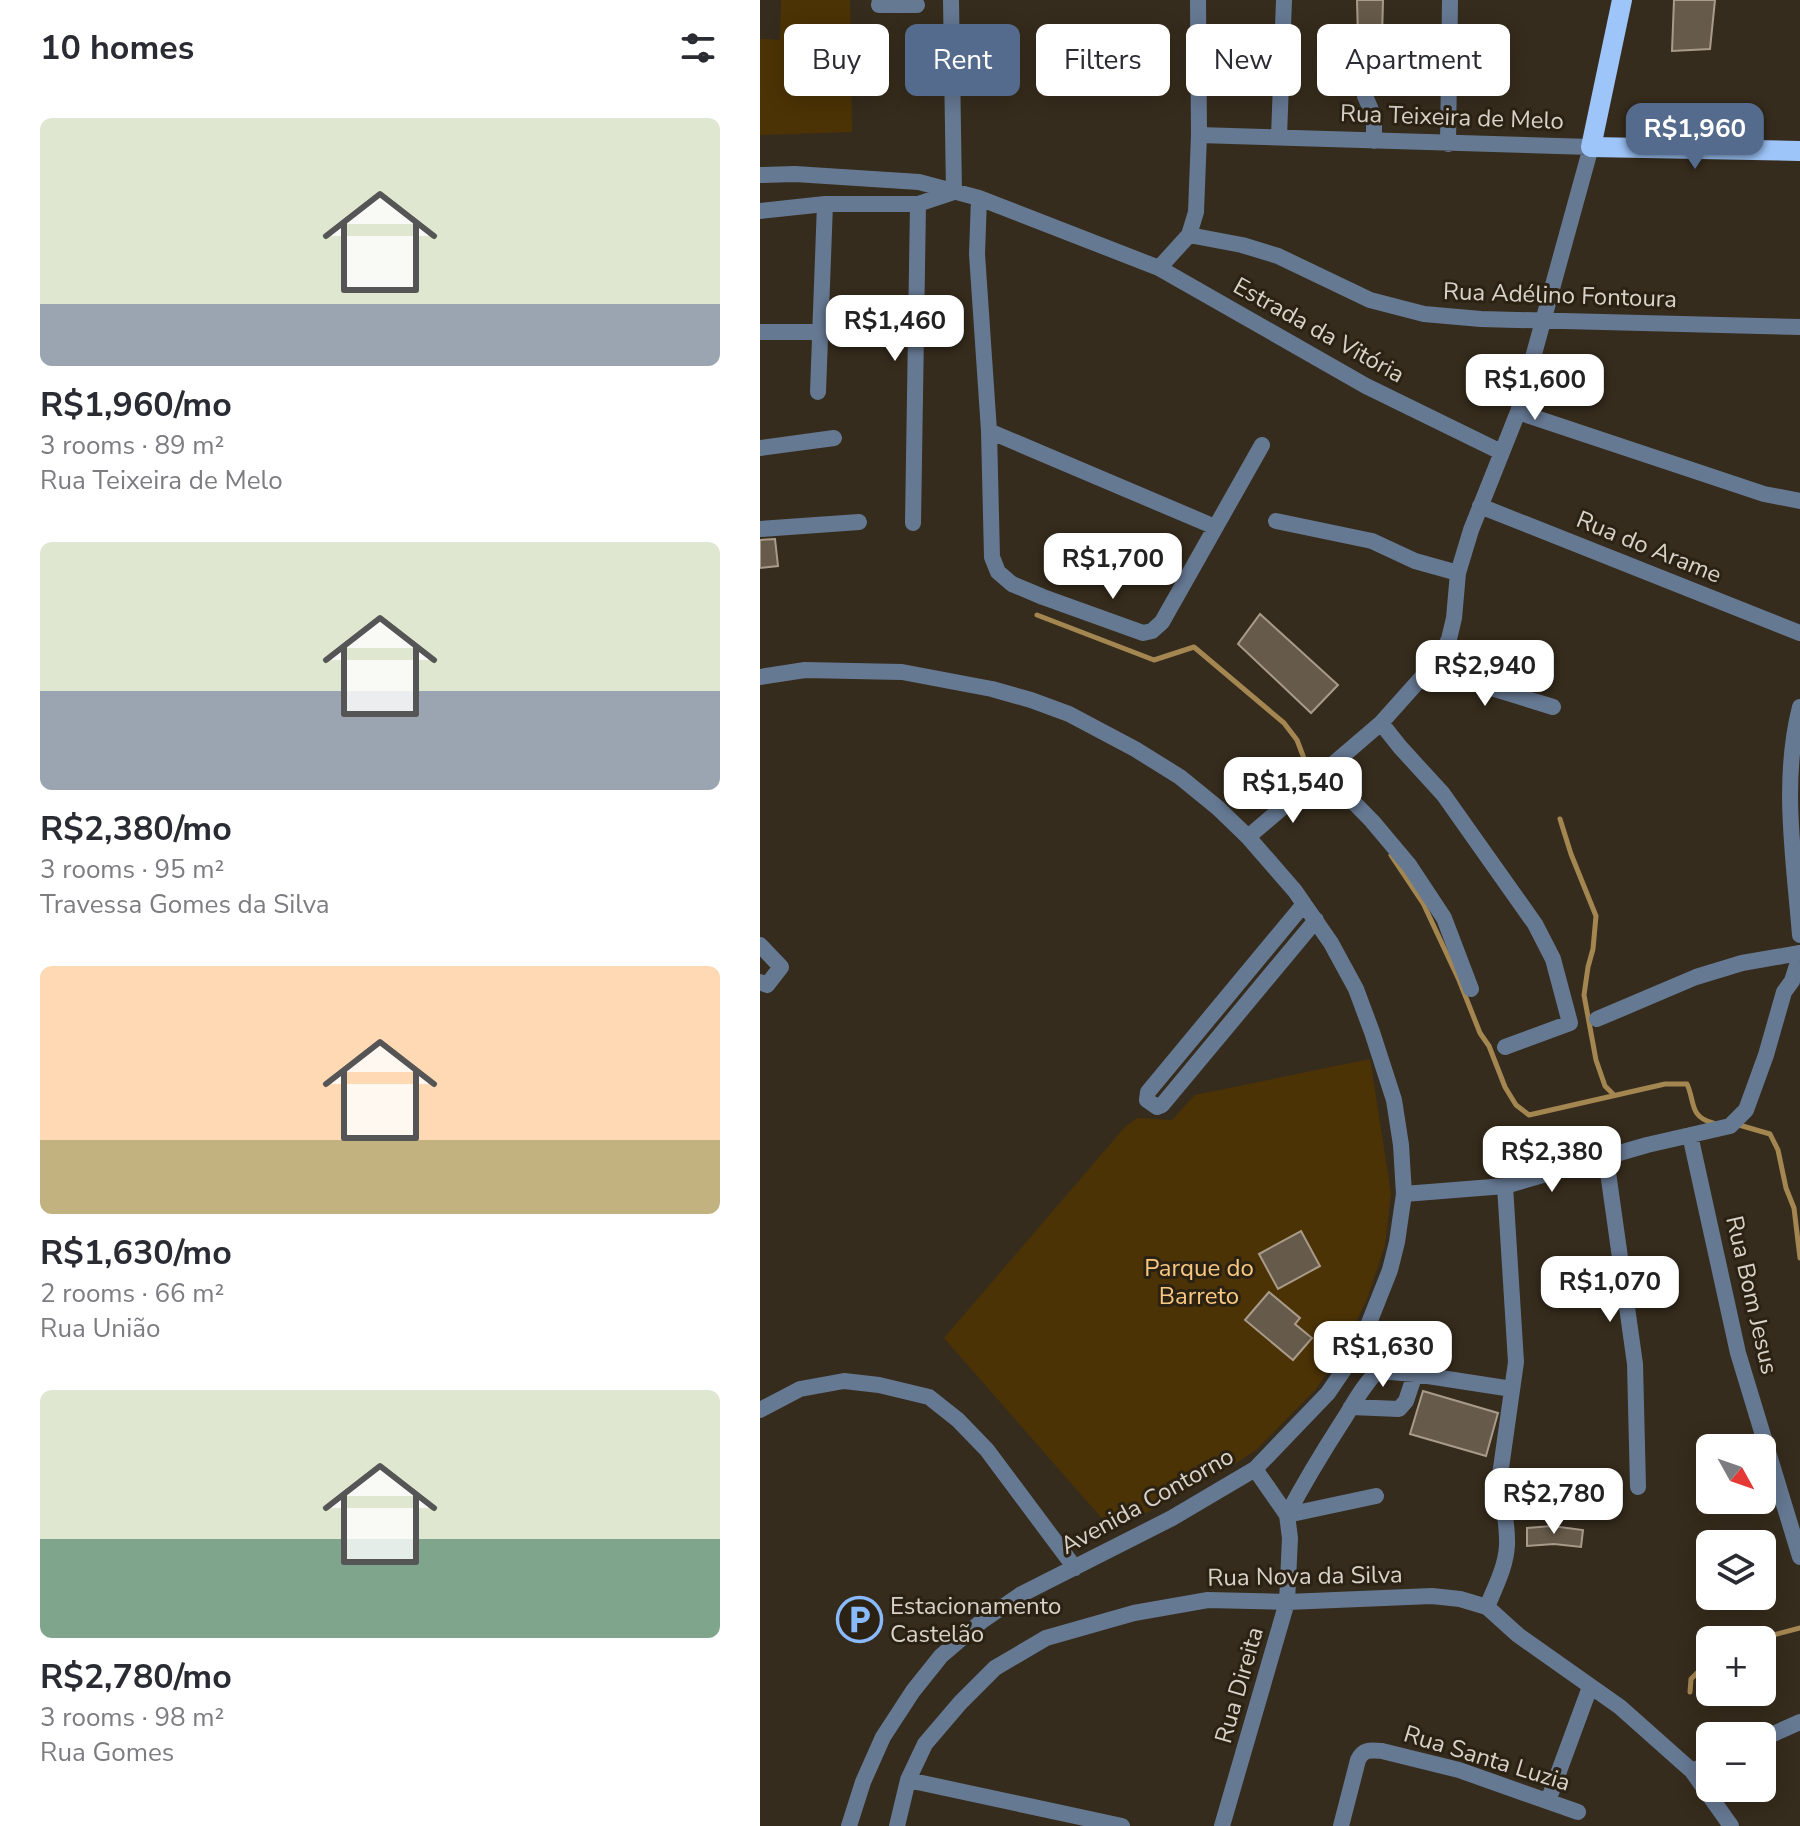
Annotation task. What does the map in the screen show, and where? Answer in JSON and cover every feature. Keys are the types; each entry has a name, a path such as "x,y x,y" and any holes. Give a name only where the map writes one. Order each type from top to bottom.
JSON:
{"main road":[{"path":"1591,147 1622,0"},
{"name":"Rua Teixeira de Melo","path":"1591,147 1800,151"}],"street":[{"path":"880,0 879,5 917,5"},
{"path":"760,211 825,204 918,204 954,192 951,0"},
{"path":"1159,268 1189,235 1196,212 1198,0"},
{"path":"1279,137 1284,0"},
{"path":"1448,144 1450,0"},
{"path":"1365,96 1374,117 1374,141"},
{"name":"Rua Teixeira de Melo","path":"1199,135 1591,147"},
{"path":"1248,837 1381,723 1440,657 1449,639 1458,573 1480,506 1518,412 1591,147"},
{"name":"Estrada da Vitória","path":"760,175 795,174 919,182 979,198 1159,268 1366,386 1501,452"},
{"path":"979,198 977,254 989,431 992,557 1004,578 1033,593 1143,633 1152,631 1162,622 1262,445"},
{"path":"818,392 825,204"},
{"path":"913,523 918,204"},
{"name":"Rua Adélino Fontoura","path":"1189,235 1242,245 1278,256 1370,300 1411,311 1481,319 1800,327"},
{"path":"760,332 821,332"},
{"path":"1518,412 1764,494 1800,501"},
{"path":"989,431 1215,527"},
{"path":"760,448 834,438"},
{"name":"Rua do Arame","path":"1480,506 1800,633"},
{"path":"1276,521 1372,541 1415,561 1458,573"},
{"path":"760,529 859,522"},
{"path":"1430,669 1553,707"},
{"name":"Avenida Contorno","path":"760,677 805,670 902,672 992,689 1069,714 1169,770 1218,808 1248,837 1304,904 1331,943 1356,989 1394,1100 1401,1145 1404,1194 1390,1270 1365,1333 1328,1393 1255,1469 1172,1518 1020,1595 982,1621 941,1656 883,1737 863,1782 849,1826"},
{"path":"1800,707 1790,769 1800,935"},
{"path":"1381,723 1443,794 1535,924 1553,959 1570,1023 1505,1047"},
{"path":"1319,776 1372,821 1409,865 1444,918 1471,989"},
{"path":"1304,904 1148,1092 1147,1100 1157,1107 1162,1105 1316,920"},
{"path":"760,945 781,967 767,985 760,982"},
{"path":"1404,1194 1505,1186 1647,1145 1730,1126 1746,1110 1784,992 1792,981 1800,954 1742,963 1696,977 1597,1019"},
{"name":"Rua Bom Jesus","path":"1690,1135 1738,1353 1800,1557"},
{"path":"1606,1158 1635,1364 1638,1487"},
{"path":"1487,1607 1504,1567 1507,1547 1500,1475 1516,1362 1505,1186"},
{"path":"1287,1515 1306,1477 1371,1377 1378,1371 1512,1389"},
{"path":"1351,1407 1399,1409 1406,1401 1415,1374"},
{"path":"760,1410 800,1389 844,1381 879,1385 929,1397 958,1420 987,1450 1075,1568"},
{"path":"1255,1469 1287,1515"},
{"path":"1287,1515 1376,1496"},
{"name":"Rua Direita","path":"1222,1826 1287,1602 1290,1538 1287,1515"},
{"name":"Rua Nova da Silva","path":"897,1826 908,1780 925,1744 995,1668 1046,1638 1134,1613 1208,1600 1287,1602 1432,1596 1460,1599 1487,1607 1518,1635 1620,1707 1692,1771 1731,1826"},
{"path":"1548,1801 1590,1687"},
{"path":"1776,1733 1800,1722"},
{"name":"Rua Santa Luzia","path":"1341,1826 1358,1760 1368,1750 1459,1770 1578,1812"},
{"path":"1692,1771 1696,1769"},
{"path":"908,1780 1122,1826"}],"green space":[{"path":"781,0 850,0 850,24 784,24 784,96 851,96 852,132 760,135 760,39 780,40"},
{"name":"Parque do Barreto","path":"1370,1059 1391,1193 1385,1245 1367,1299 1344,1348 1316,1389 1256,1450 1113,1531 944,1338 1125,1127 1137,1118 1172,1120 1195,1095"}],"building":[{"path":"1357,0 1383,0 1382,24 1358,24"},
{"path":"1674,0 1715,0 1710,49 1672,51"},
{"path":"775,539 778,566 760,568 760,540"},
{"path":"1260,614 1338,685 1311,713 1238,644"},
{"path":"1301,1231 1320,1266 1278,1289 1259,1254"},
{"path":"1269,1292 1300,1318 1295,1324 1312,1338 1293,1360 1245,1320"},
{"path":"1423,1391 1498,1413 1486,1456 1410,1434"},
{"path":"1552,1526 1583,1530 1581,1547 1554,1544 1527,1546 1527,1528"}],"waterway":[{"path":"1037,615 1154,660 1194,647 1284,723 1297,740 1305,761 1317,774"},
{"path":"1560,819 1596,916 1584,995 1596,1060 1605,1086 1614,1095"},
{"path":"1391,855 1423,903 1480,1033 1516,1105 1529,1115 1665,1084 1687,1084 1696,1113 1713,1123"},
{"path":"1739,1125 1770,1134 1778,1150 1794,1208 1800,1258"},
{"path":"1776,1634 1800,1628"},
{"path":"1690,1692 1691,1679 1696,1674"}],"place":[{"name":"Estacionamento Castelão","path":"859,1620"}]}
